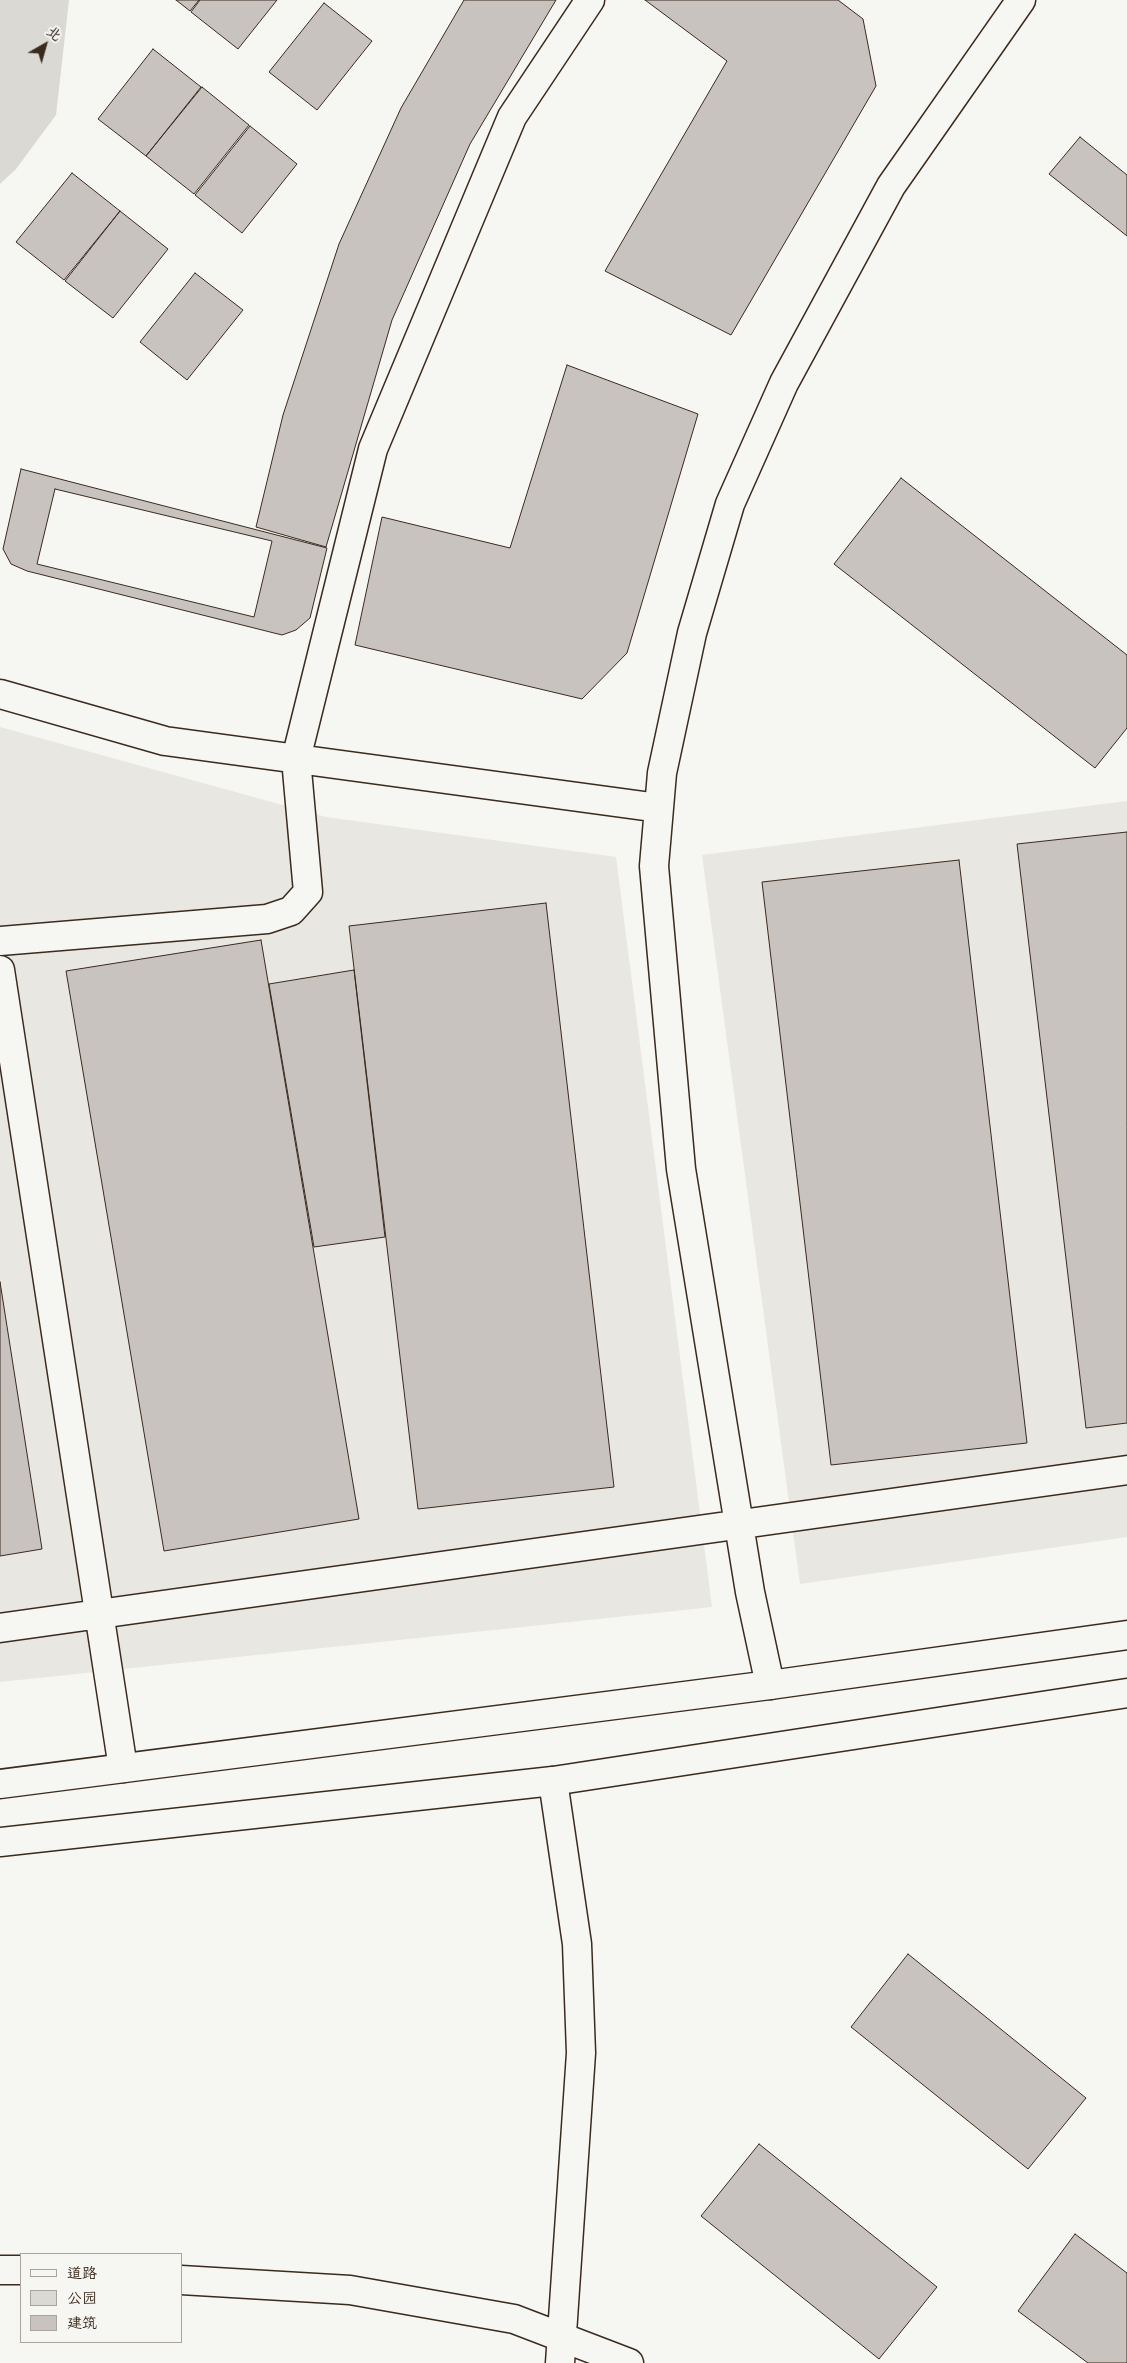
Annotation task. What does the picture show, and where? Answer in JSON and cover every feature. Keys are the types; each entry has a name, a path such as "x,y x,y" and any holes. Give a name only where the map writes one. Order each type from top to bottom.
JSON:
{"main road":[{"path":"0,941 268,919 291,911 308,892 296,759 373,449 512,117 590,0"},
{"path":"770,1685 750,1592 681,1169 654,866 662,773 694,624 730,504 780,392 892,186 1021,0"},
{"path":"0,694 165,741 659,808"},
{"path":"0,970 123,1768"},
{"path":"0,1628 1127,1470"},
{"path":"0,1784 770,1685 1127,1635"},
{"path":"0,1842 553,1781 1127,1693"},
{"path":"553,1781 577,1944 582,2053 562,2351"},
{"path":"0,2270 20,2270"},
{"path":"182,2280 350,2290 514,2319 562,2351 629,2363"}],"shaded area":[{"path":"0,727 326,817 616,857 712,1607 0,1682"},
{"path":"1127,801 1127,1537 800,1584 702,855"}],"green space":[{"path":"0,0 69,0 56,115 16,169 0,184"}],"building":[{"path":"176,0 199,0 190,11"},
{"path":"200,0 277,0 238,49 191,12"},
{"path":"464,0 556,0 470,144 392,320 326,547 256,527 283,415 339,244 401,108"},
{"path":"645,0 838,0 863,19 876,86 731,335 605,271 727,61"},
{"path":"324,3 372,41 317,110 269,72"},
{"path":"153,49 201,87 146,156 98,119"},
{"path":"202,87 249,125 194,194 146,156"},
{"path":"250,126 297,164 242,233 195,195"},
{"path":"1080,137 1127,175 1127,236 1049,174"},
{"path":"72,173 120,211 64,280 16,242"},
{"path":"120,211 168,249 113,318 65,281"},
{"path":"195,273 243,310 187,380 140,342"},
{"path":"567,365 698,414 627,653 582,699 355,645 382,517 510,548"},
{"path":"21,469 327,548 310,618 296,630 282,635 27,571 11,564 3,549"},
{"path":"901,478 1127,655 1127,728 1095,768 834,564"},
{"path":"55,489 272,541 254,617 37,564"},
{"path":"1127,832 1127,1423 1086,1428 1017,844"},
{"path":"959,860 1027,1443 831,1465 762,882"},
{"path":"546,903 614,1487 418,1509 349,926"},
{"path":"261,940 359,1519 164,1551 66,971"},
{"path":"354,970 385,1237 314,1247 269,984"},
{"path":"0,1282 42,1549 0,1556"},
{"path":"908,1954 1086,2098 1028,2169 851,2027"},
{"path":"759,2144 937,2287 879,2359 701,2216"},
{"path":"1075,2234 1127,2273 1127,2363 1088,2363 1018,2311"}]}
